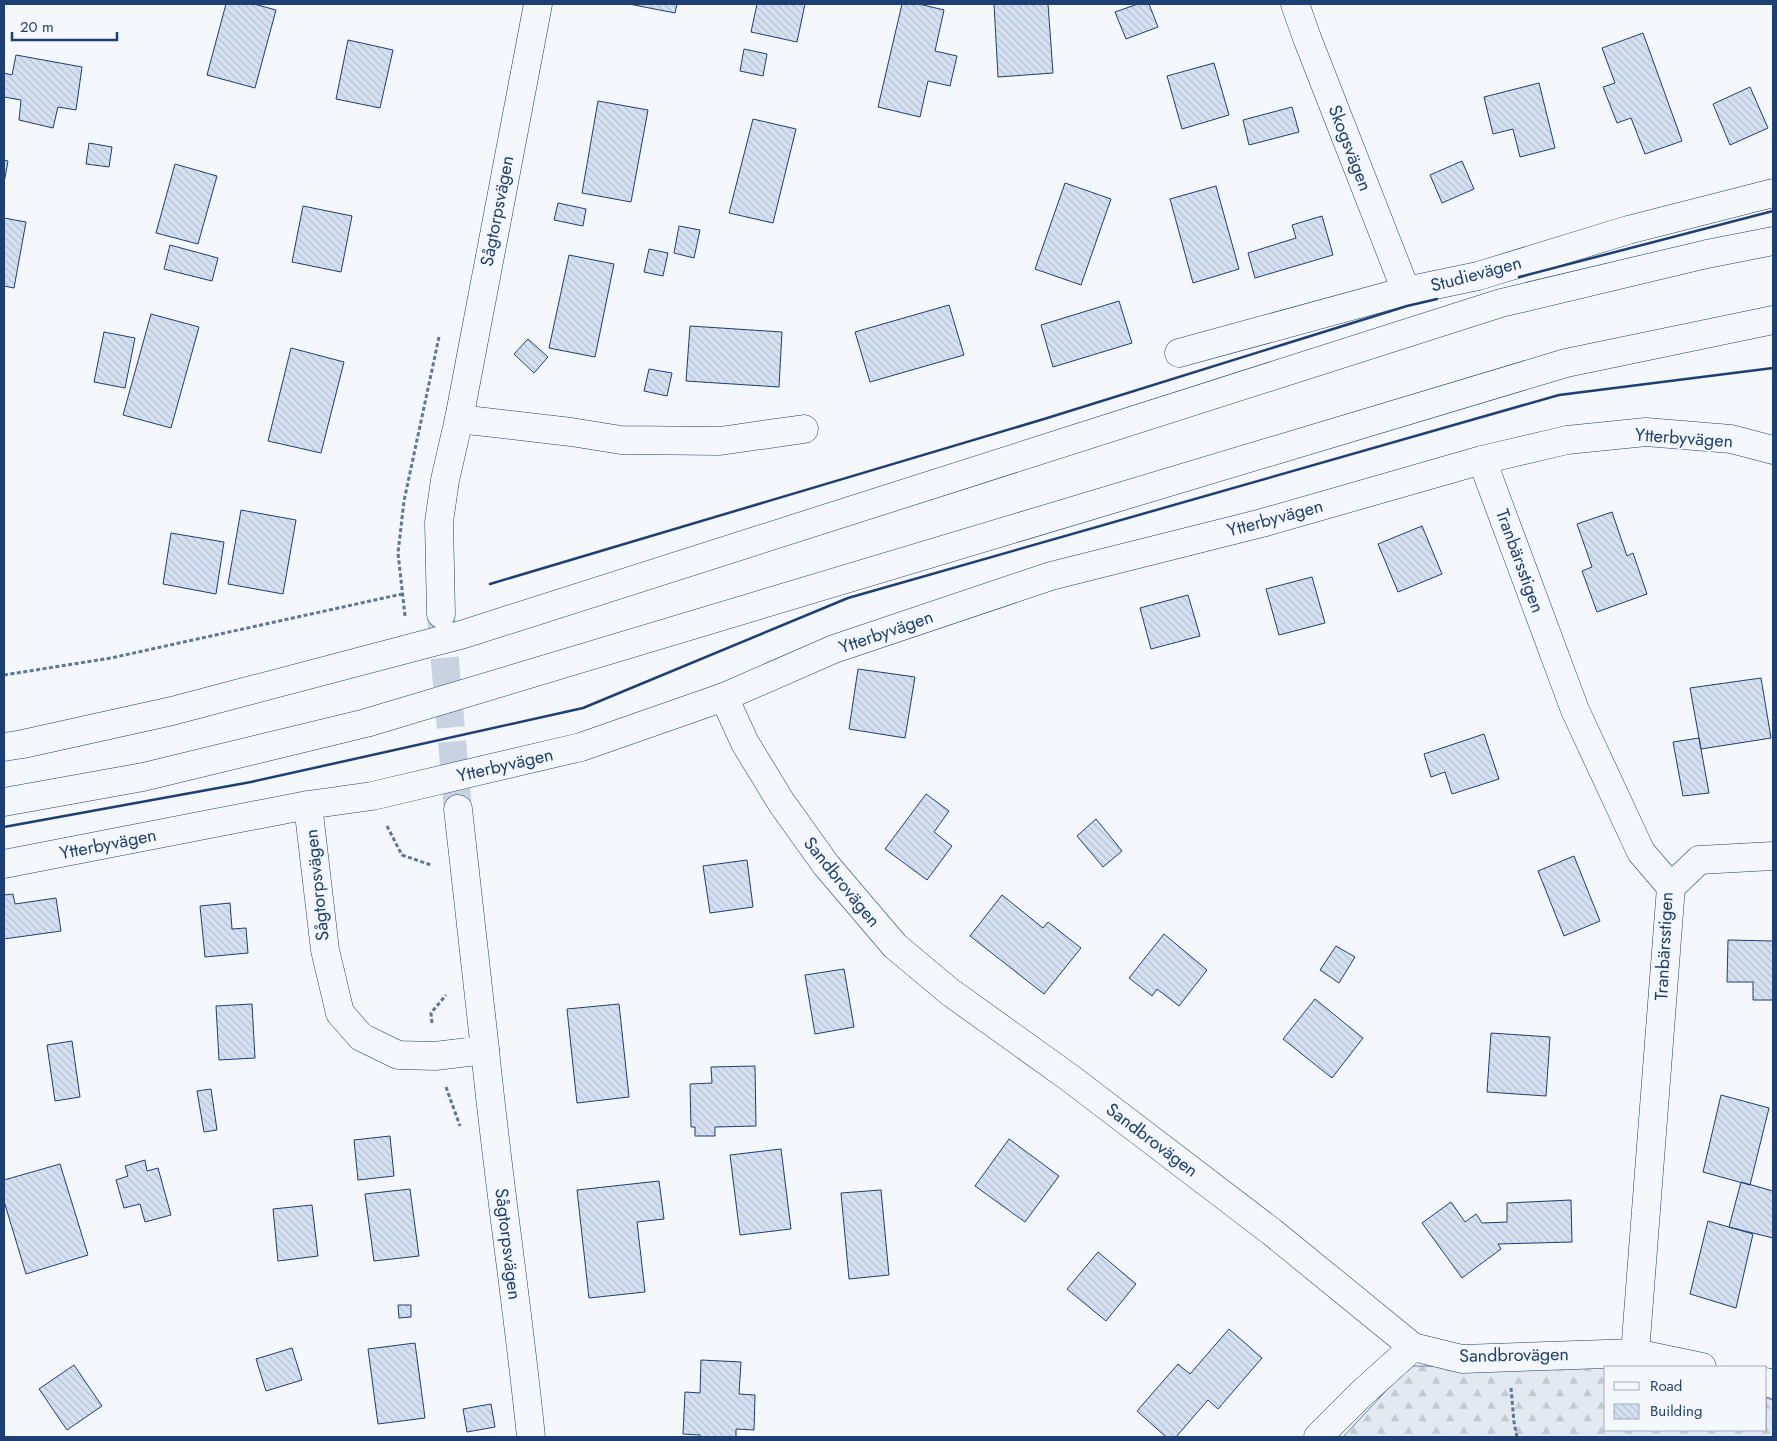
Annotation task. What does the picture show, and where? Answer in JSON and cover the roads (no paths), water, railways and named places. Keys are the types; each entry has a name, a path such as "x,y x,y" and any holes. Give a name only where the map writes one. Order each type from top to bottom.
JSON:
{"main road":[{"name":"Sågtorpsvägen","path":"441,614 439,522 445,480 459,419 538,4"},
{"name":"Skogsvägen","path":"1296,4 1307,38 1406,291"},
{"name":"Studievägen","path":"1179,354 1406,291 1478,276 1628,230 1773,193"},
{"path":"4,747 172,712 464,634 1501,303 1707,254 1773,241"},
{"path":"4,802 143,777 366,723 1566,363 1773,320"},
{"path":"459,419 622,440 720,441 804,429"},
{"name":"Ytterbyvägen","path":"4,864 308,805 372,796 581,747 724,697 834,649 1051,576 1262,523 1482,460 1567,440 1646,432 1731,439 1773,450"},
{"name":"Tranbärsstigen","path":"1482,460 1575,710 1641,852 1671,887 1636,1353"},
{"name":"Sandbrovägen","path":"724,697 745,742 780,802 826,865 895,946 950,992 1070,1078 1272,1232 1413,1347 1462,1359 1636,1353 1697,1366"},
{"name":"Sågtorpsvägen","path":"308,805 325,950 340,1013 361,1037 398,1055 435,1056 485,1050"},
{"name":"Sågtorpsvägen","path":"458,809 495,1145 524,1366 531,1437"},
{"path":"1671,887 1699,860 1773,856"},
{"path":"1318,1437 1361,1394 1413,1347"}],"tunnel":[{"path":"441,616 458,809"}]}
